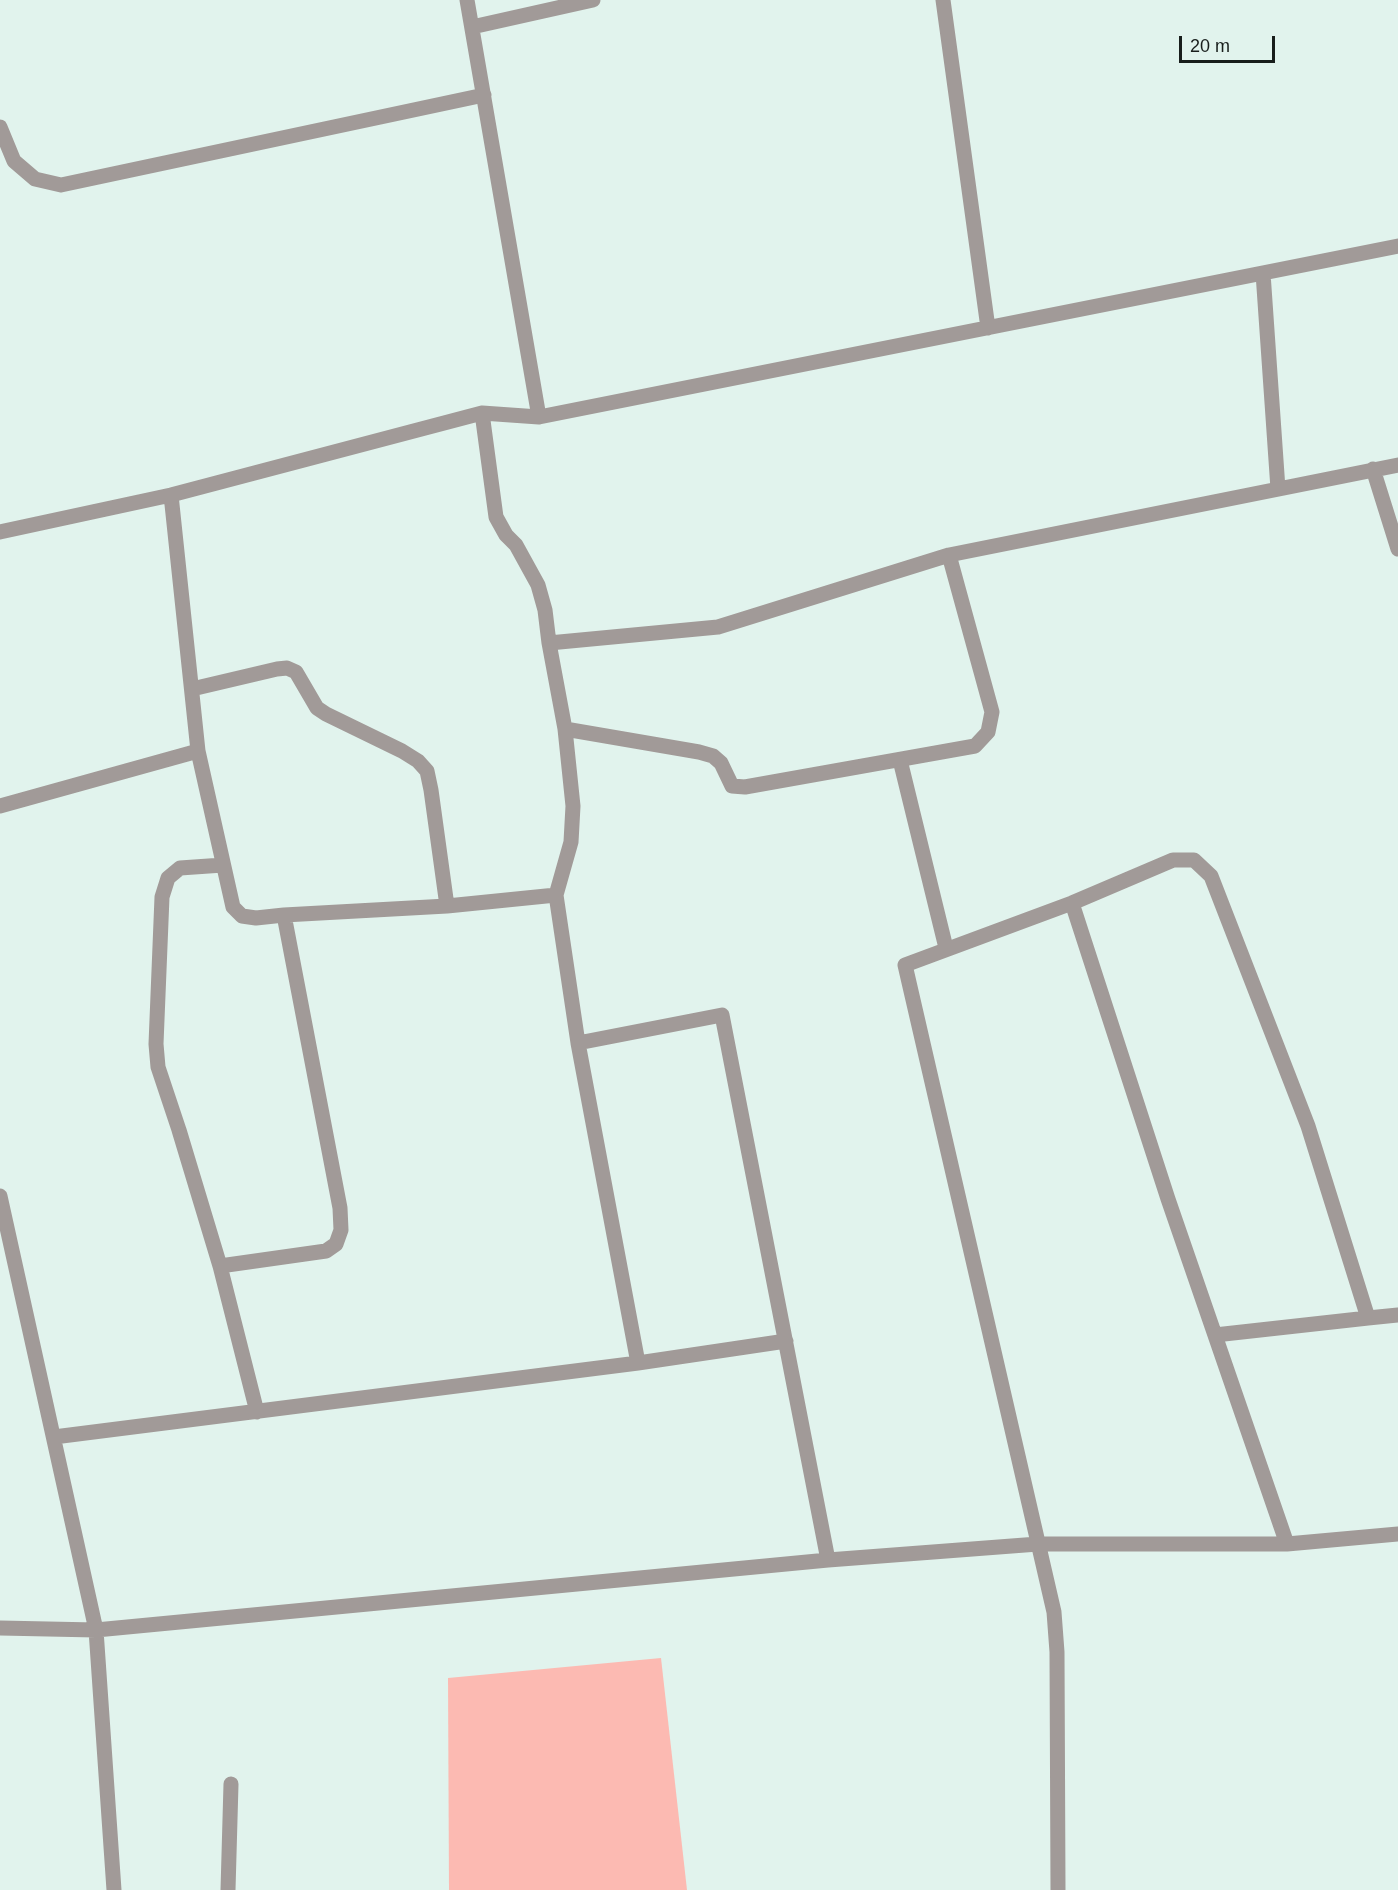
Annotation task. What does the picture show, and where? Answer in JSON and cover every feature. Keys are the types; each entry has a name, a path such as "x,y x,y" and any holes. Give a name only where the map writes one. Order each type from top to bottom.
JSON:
{"street":[{"path":"467,0 539,417"},
{"path":"472,27 593,0"},
{"path":"943,0 988,328"},
{"path":"0,127 14,162 35,179 61,185 484,95"},
{"path":"0,531 171,495 482,413 539,417 1398,246"},
{"path":"1263,273 1278,489"},
{"path":"482,413 496,516 506,535 516,545 538,585 545,610 565,729 573,806 571,842 556,895 578,1043 638,1363"},
{"path":"549,643 718,627 949,555 1398,465"},
{"path":"1373,469 1398,549"},
{"path":"171,495 198,751 233,907 242,916 256,918 447,906 556,895"},
{"path":"565,729 713,756 721,763 732,786 745,787 975,746 988,732 992,712 949,555"},
{"path":"192,689 287,668 296,672 317,708 418,761 427,771 431,790 447,906"},
{"path":"0,806 198,751"},
{"path":"900,759 946,948"},
{"path":"1058,1890 1057,1652 1054,1612 905,965 1072,903 1173,860 1194,860 1211,876 1308,1126 1368,1318"},
{"path":"223,865 180,868 168,878 162,897 156,1044 158,1067 220,1266 257,1412"},
{"path":"1072,903 1168,1199 1287,1544"},
{"path":"220,1266 326,1251 336,1244 341,1230 339,1208 284,915"},
{"path":"578,1043 722,1015 828,1560"},
{"path":"0,1196 96,1630 114,1890"},
{"path":"1215,1335 1398,1315"},
{"path":"54,1437 638,1363 786,1341"},
{"path":"0,1628 96,1630 828,1560 1038,1544 1287,1544 1398,1534"},
{"path":"228,1890 231,1784"}],"shaded area":[{"path":"661,1658 687,1890 449,1890 448,1678"}]}
